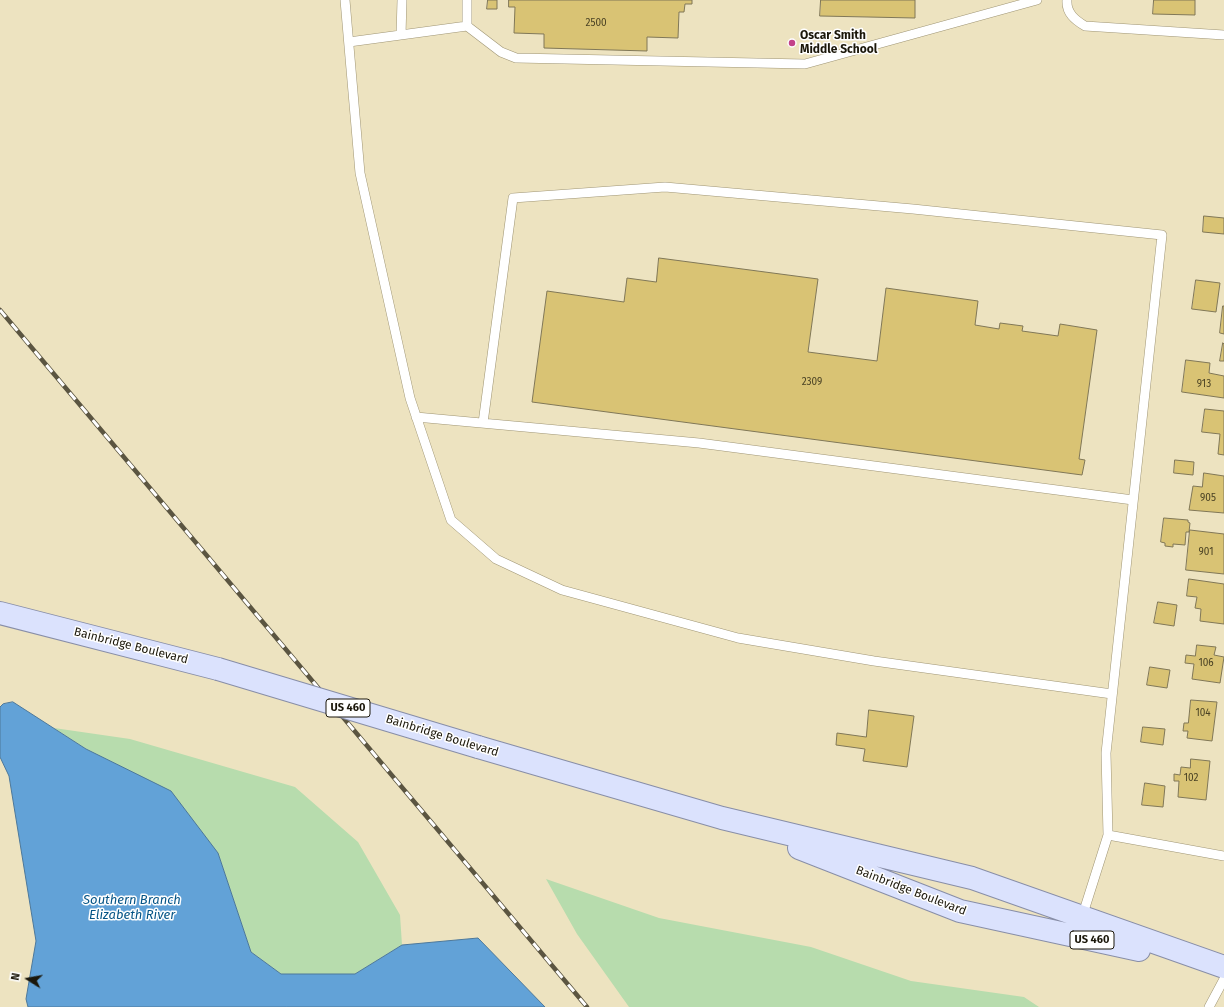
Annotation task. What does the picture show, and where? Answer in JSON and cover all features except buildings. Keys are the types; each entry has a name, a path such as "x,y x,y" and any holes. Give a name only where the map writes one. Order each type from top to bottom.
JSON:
{"main road":[{"name":"Bainbridge Boulevard","path":"0,613 218,669 722,818 972,878 1224,967"},
{"name":"Bainbridge Boulevard","path":"722,818 960,911 1224,967"}],"lane":[{"path":"345,0 360,173 410,398 450,520 496,559 562,590 738,638 874,661 1112,694"},
{"path":"401,35 402,0"},
{"path":"467,26 468,0"},
{"path":"349,42 467,26 500,52 516,58 805,64 1037,0"},
{"path":"1067,0 1066,4 1073,19 1085,26 1224,35"},
{"path":"483,423 513,198 665,187 914,209 1162,235 1106,753 1108,835 1082,917"},
{"path":"416,417 699,443 1133,500"},
{"path":"1108,835 1224,856"},
{"path":"1209,1007 1224,979"}],"green space":[{"path":"54,728 130,739 295,787 358,842 400,915 402,945 355,974 281,974 251,952 218,853 86,749"},
{"path":"546,879 659,918 811,947 911,981 1024,997 1039,1007 629,1007 577,934"}],"water":[{"name":"Southern Branch Elizabeth River","path":"13,702 86,749 171,791 218,853 251,952 281,974 355,974 402,945 478,938 545,1007 28,1007 26,999 36,941 9,776 0,757 0,707 3,704"}],"railway":[{"path":"0,310 587,1007"}],"place":[{"name":"Oscar Smith Middle School","path":"792,43"}]}
